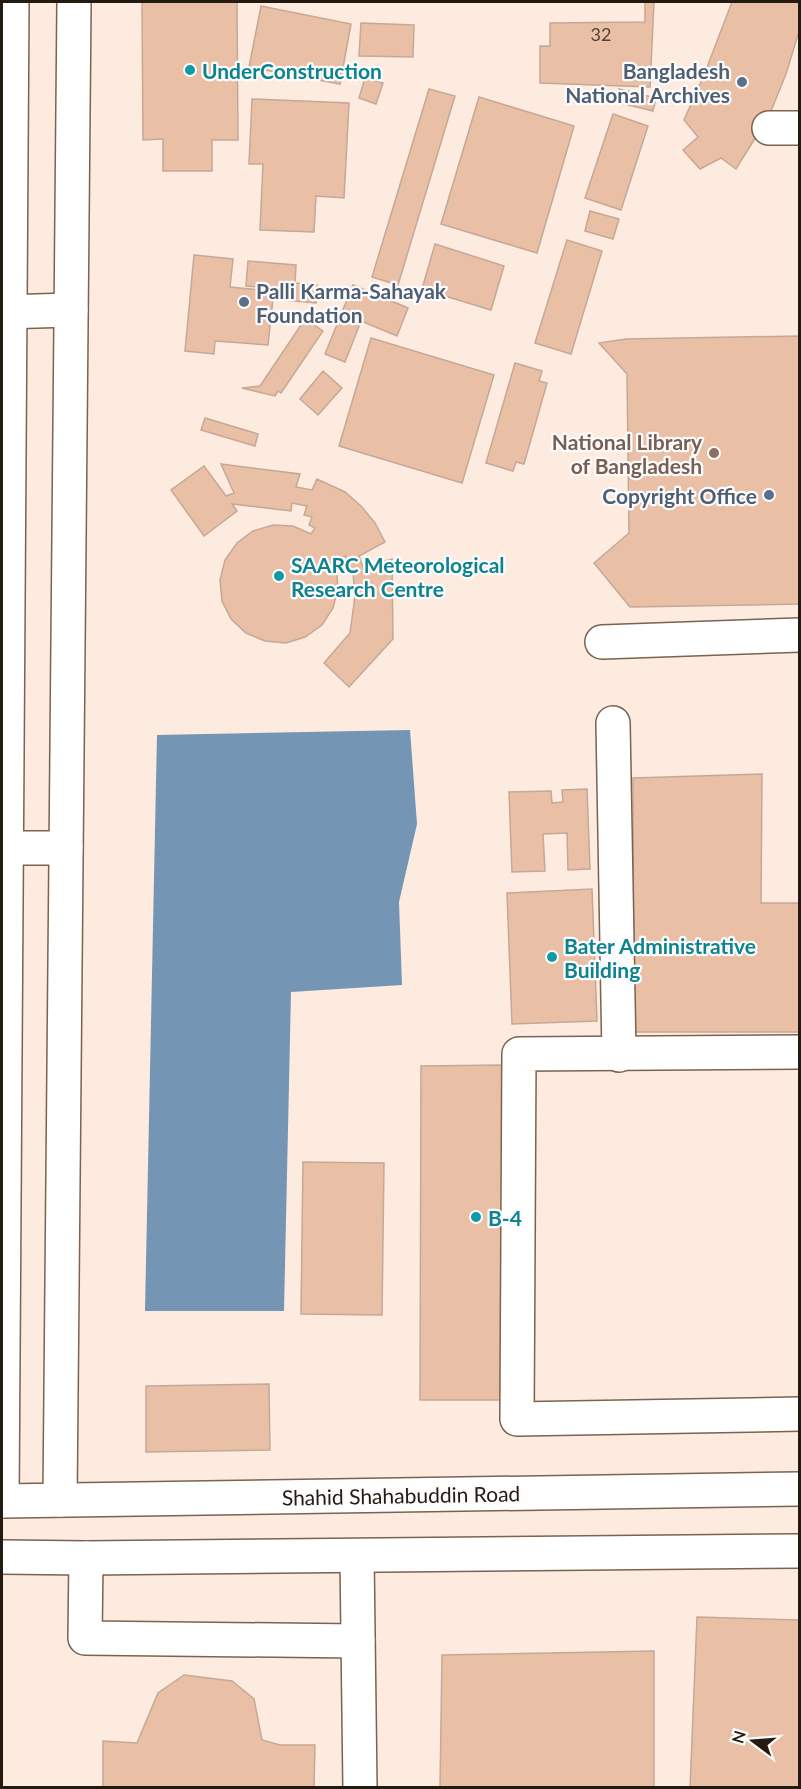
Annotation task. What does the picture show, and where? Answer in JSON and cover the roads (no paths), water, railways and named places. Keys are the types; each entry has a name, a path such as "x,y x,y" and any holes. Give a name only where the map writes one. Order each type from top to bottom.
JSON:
{"street":[{"path":"2,1501 6,312 12,2"},
{"path":"60,1500 74,2"},
{"path":"6,312 71,310"},
{"path":"602,642 800,635"},
{"path":"613,723 619,1055"},
{"path":"4,848 66,848"},
{"path":"800,1052 519,1054 517,1419 800,1414"},
{"name":"Shahid Shahabuddin Road","path":"2,1501 800,1489"},
{"path":"2,1557 800,1551"},
{"path":"357,1556 360,1788"},
{"path":"86,1558 85,1638 358,1641"}],"water":[{"path":"410,730 417,824 399,902 402,985 291,992 284,1311 145,1311 157,735"}],"place":[{"name":"UnderConstruction","path":"190,70"},
{"name":"Bangladesh National Archives","path":"742,82"},
{"name":"Palli Karma-Sahayak Foundation","path":"244,302"},
{"name":"National Library of Bangladesh","path":"714,453"},
{"name":"Copyright Office","path":"769,495"},
{"name":"SAARC Meteorological Research Centre","path":"279,576"},
{"name":"Bater Administrative Building","path":"552,957"},
{"name":"B-4","path":"476,1217"}]}
